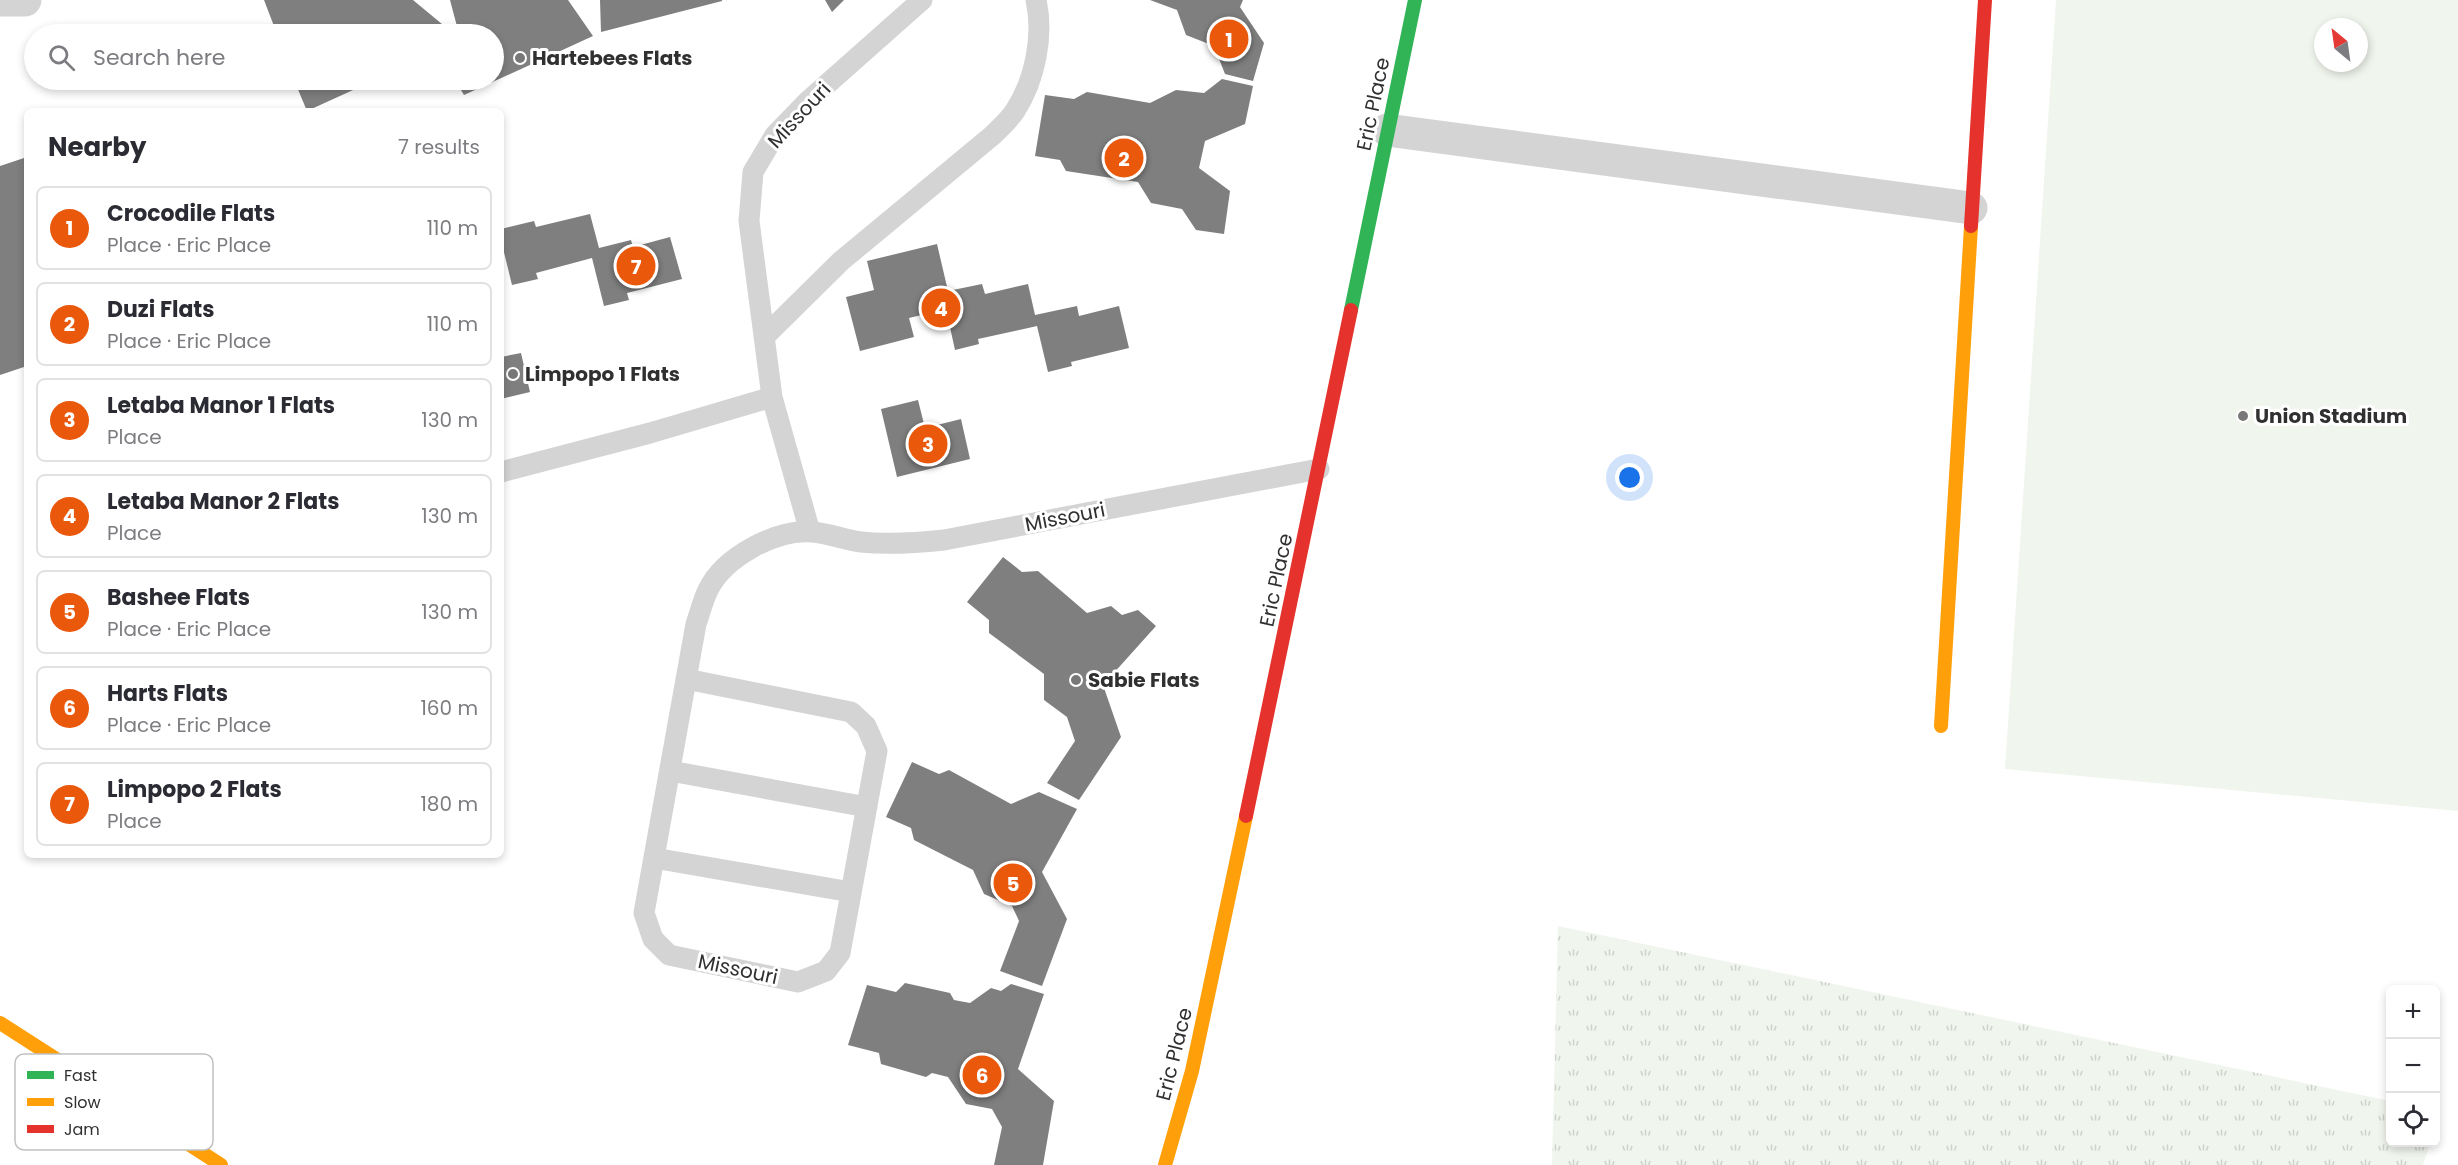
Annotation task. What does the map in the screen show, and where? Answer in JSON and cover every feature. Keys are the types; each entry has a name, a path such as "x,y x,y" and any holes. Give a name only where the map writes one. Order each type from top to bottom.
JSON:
{"street":[{"path":"0,0 25,0"},
{"name":"Eric Place","path":"1164,1165 1192,1071 1319,470 1415,0"},
{"path":"1941,726 1985,0"},
{"path":"1387,130 1971,208"},
{"path":"0,1023 48,1054"},
{"path":"198,1150 221,1165"}],"lane":[{"name":"Missouri","path":"810,532 772,398 748,221 753,172 775,135 808,101 922,0"},
{"path":"764,337 841,261 993,135 1014,113 1028,86 1036,58 1041,20 1036,0"},
{"path":"504,471 772,398"},
{"name":"Missouri","path":"686,679 851,712 866,726 877,751 840,953 826,971 798,982 669,954 653,939 644,913 670,771 686,679 696,624 709,589 729,563 748,549 773,538 810,532 861,542 898,544 944,540 1319,470"},
{"path":"670,771 867,807"},
{"path":"654,858 851,892"}],"green space":[{"name":"Union Stadium","path":"2056,0 2458,0 2458,811 2005,769"},
{"path":"1558,926 2386,1100 2386,1147 2429,1147 2423,1165 1552,1165"}],"building":[{"path":"264,0 413,0 442,24 273,24"},
{"name":"Hartebees Flats","path":"450,0 568,0 593,36 504,77 504,24 456,24"},
{"path":"600,0 722,0 722,1 601,32"},
{"path":"825,0 844,0 832,12"},
{"path":"1150,0 1243,0 1240,7 1264,43 1253,81 1225,74 1214,46 1186,35 1177,10"},
{"path":"1222,79 1253,86 1245,124 1205,141 1199,168 1230,191 1224,234 1196,230 1182,209 1151,203 1138,182 1066,171 1060,160 1035,156 1045,95 1074,99 1087,92 1150,103 1176,90 1204,93"},
{"path":"298,90 353,90 314,108 306,108"},
{"name":"Hartebees Flats","path":"461,90 475,90 464,95"},
{"path":"24,158 24,367 0,375 0,166"},
{"path":"590,214 599,248 631,240 633,247 670,237 682,279 627,293 629,300 604,306 592,258 536,273 538,279 512,285 504,252 504,228 534,221 536,227"},
{"path":"937,244 948,291 982,284 985,294 1028,284 1035,315 1077,306 1079,316 1119,306 1129,348 1071,362 1072,366 1048,372 1037,326 978,339 979,344 955,350 946,309 909,318 914,337 860,351 846,297 874,290 867,261"},
{"name":"Limpopo 1 Flats","path":"521,353 530,392 504,398 504,356"},
{"path":"918,400 925,428 961,419 970,459 897,477 881,409"},
{"name":"Sabie Flats","path":"1003,557 1022,572 1038,571 1087,613 1111,606 1122,615 1138,610 1156,626 1103,685 1121,737 1079,800 1047,783 1075,741 1067,717 1044,700 1044,674 989,633 989,620 967,602"},
{"path":"912,762 939,774 949,770 1011,804 1039,792 1077,809 1042,872 1067,919 1042,986 1000,971 1019,921 1012,906 984,894 973,870 914,840 911,828 886,817"},
{"path":"905,983 950,993 954,1000 970,1003 991,988 1001,991 1011,984 1044,994 1018,1069 1054,1101 1043,1165 994,1165 1002,1127 992,1109 966,1104 948,1077 932,1073 926,1077 881,1064 879,1053 848,1045 867,985 896,992"}],"traffic: fast":[{"path":"1351,310 1415,0"}],"traffic: slow":[{"path":"1941,726 1971,226"},
{"path":"1165,1165 1192,1071 1246,816"},
{"path":"0,1023 48,1054"},
{"path":"198,1150 221,1165"}],"traffic: jam":[{"path":"1971,226 1985,0"},
{"path":"1246,816 1351,310"}],"place":[{"name":"Crocodile Flats","path":"1229,39"},
{"name":"Hartebees Flats","path":"520,58"},
{"name":"Duzi Flats","path":"1124,158"},
{"name":"Limpopo 2 Flats","path":"636,266"},
{"name":"Letaba Manor 2 Flats","path":"941,308"},
{"name":"Limpopo 1 Flats","path":"513,374"},
{"name":"Union Stadium","path":"2243,416"},
{"name":"Letaba Manor 1 Flats","path":"928,444"},
{"name":"Sabie Flats","path":"1076,680"},
{"name":"Bashee Flats","path":"1013,883"},
{"name":"Harts Flats","path":"982,1075"}]}
